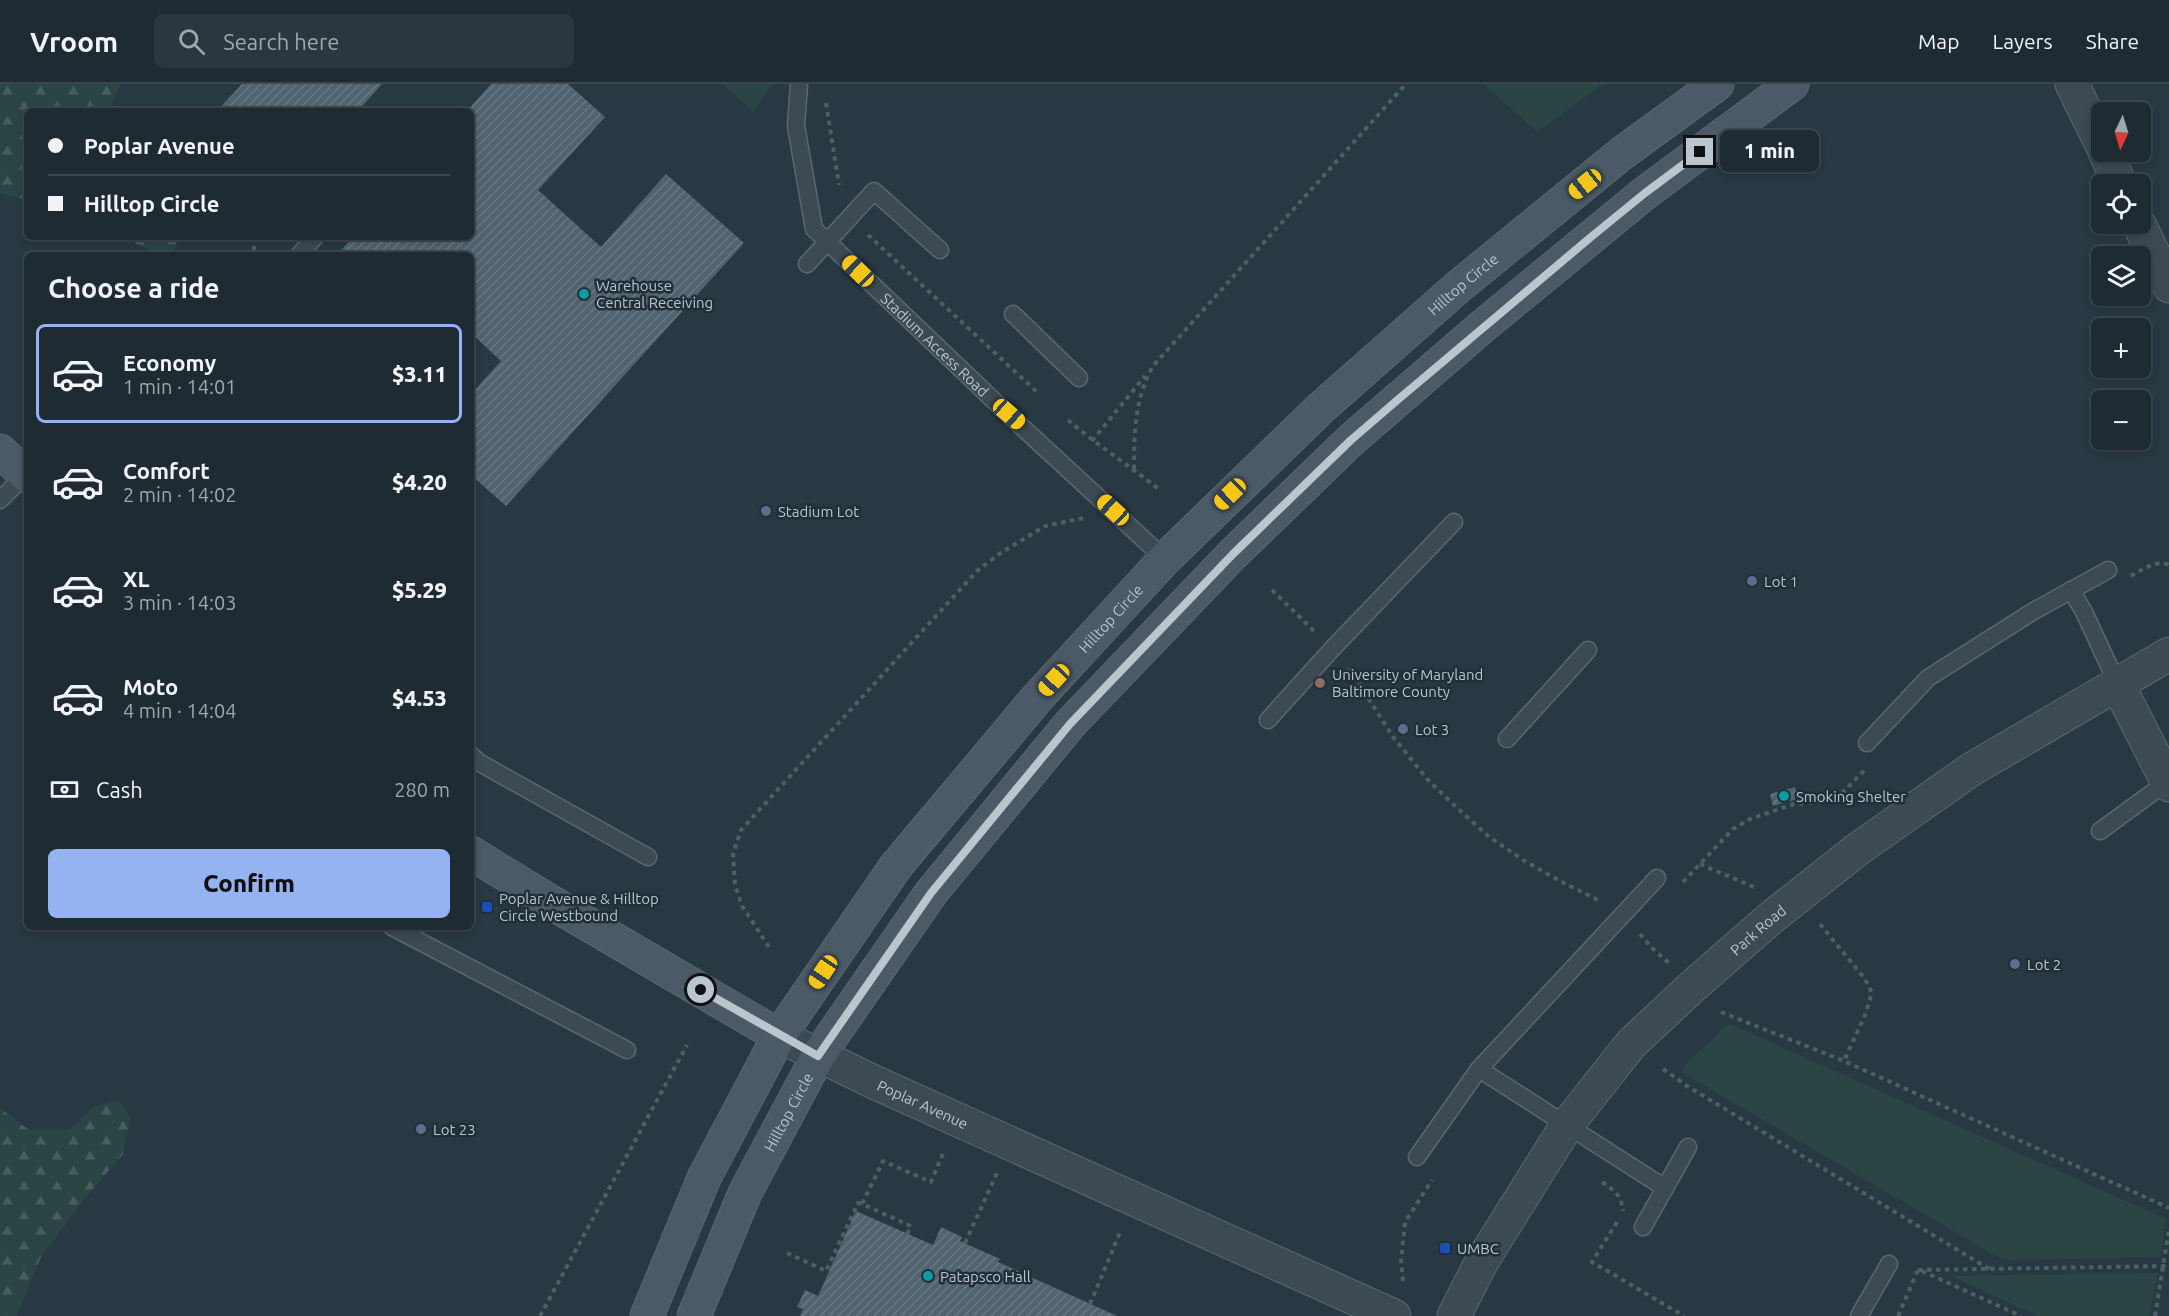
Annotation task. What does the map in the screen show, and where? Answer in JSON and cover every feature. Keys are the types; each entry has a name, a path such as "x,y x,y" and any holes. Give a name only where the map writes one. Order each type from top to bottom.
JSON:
{"street":[{"name":"Hilltop Circle","path":"647,1316 704,1178 779,1036 896,866 1038,697 1165,559 1322,407 1458,287 1621,154 1717,84"},
{"name":"Hilltop Circle","path":"694,1316 745,1193 818,1056 931,893 1070,724 1233,554 1351,440 1645,193 1792,84"},
{"path":"2072,84 2091,123"},
{"path":"2144,234 2169,286"},
{"path":"0,451 24,473"},
{"name":"Park Road","path":"1454,1316 1482,1261 1567,1125 1632,1044 1772,917 1858,849 1972,769 2169,654"},
{"path":"2117,684 2168,784"},
{"name":"Poplar Avenue","path":"474,855 779,1036 818,1056 1394,1316"}],"lane":[{"name":"Stadium Access Road","path":"799,84 796,126 814,229 1165,559"},
{"path":"807,264 874,191 940,250"},
{"path":"302,252 312,240"},
{"path":"1012,315 1079,378"},
{"path":"0,500 24,477"},
{"path":"1268,720 1333,648 1454,522"},
{"path":"1867,743 1928,678 2071,590 2108,570"},
{"path":"2071,590 2084,612 2117,684"},
{"path":"1508,739 1588,650"},
{"path":"474,764 648,857"},
{"path":"2100,831 2168,784"},
{"path":"1417,1157 1479,1070 1657,879"},
{"path":"398,930 627,1050"},
{"path":"1479,1070 1665,1188"},
{"path":"1643,1227 1688,1147"},
{"path":"1859,1316 1889,1264"}],"path":[{"path":"1092,441 1153,366 1406,84"},
{"path":"825,100 839,184"},
{"path":"861,229 1037,392"},
{"path":"1134,469 1134,437 1139,405 1145,380 1153,366"},
{"path":"1068,420 1092,441 1134,469 1161,491"},
{"path":"769,947 742,906 735,885 733,854 741,830 976,571 1045,526 1065,520 1085,518 1092,520"},
{"path":"2124,580 2152,565 2164,563 2169,565"},
{"path":"1272,590 1333,648 1354,674 1393,737 1428,780 1455,806 1488,836 1523,860 1604,903"},
{"path":"1700,864 1760,889"},
{"path":"1820,924 1865,979 1872,993 1865,1015 1844,1061"},
{"path":"1638,931 1661,956"},
{"path":"1720,1012 1844,1061 2169,1208"},
{"path":"540,1316 687,1045"},
{"path":"1663,1069 1687,1086 1989,1269"},
{"path":"862,1204 883,1161 931,1182 944,1150"},
{"path":"965,1243 997,1173"},
{"path":"1596,1177 1613,1189 1622,1200 1623,1213 1592,1262 1684,1316"},
{"path":"1404,1281 1401,1261 1405,1222 1432,1180"},
{"path":"787,1253 826,1271 858,1203 911,1226 907,1234"},
{"path":"1090,1304 1122,1229"},
{"path":"2155,1316 2166,1266 2169,1229"},
{"path":"1918,1270 2166,1266"},
{"path":"1898,1316 1918,1270"},
{"path":"1918,1270 2021,1316"}],"green space":[{"path":"0,84 121,84 112,103 113,108 24,108 24,199 0,193"},
{"path":"723,84 772,84 754,112"},
{"path":"1484,84 1603,84 1537,132"},
{"path":"128,240 177,240 174,252 154,252"},
{"path":"1730,1024 2166,1219 2161,1257 2003,1260 1686,1075 1683,1071 1685,1065"},
{"path":"118,1100 131,1117 123,1154 86,1197 41,1257 16,1316 0,1316 0,1108 29,1130 69,1130 94,1107"},
{"path":"2158,1273 2149,1316 2038,1316 1951,1276"}],"building":[{"path":"242,84 382,84 361,108 220,108"},
{"name":"Warehouse Central Receiving","path":"491,84 568,84 605,117 538,190 601,247 666,174 744,243 506,506 474,478 474,391 501,361 474,336 474,252 340,252 350,240 474,240 474,108 470,108"},
{"name":"Smoking Shelter","path":"1795,787 1798,799 1773,806 1770,794"},
{"name":"Patapsco Hall","path":"856,1211 933,1245 941,1227 962,1237 960,1241 1000,1259 998,1262 1117,1316 800,1316 803,1309 797,1307 805,1290 818,1296"}],"place":[{"name":"Warehouse Central Receiving","path":"584,294"},
{"name":"Stadium Lot","path":"766,511"},
{"name":"Lot 1","path":"1752,581"},
{"name":"University of Maryland Baltimore County","path":"1320,683"},
{"name":"Lot 3","path":"1403,729"},
{"name":"Smoking Shelter","path":"1784,796"},
{"name":"Poplar Avenue & Hilltop Circle Westbound","path":"487,907"},
{"name":"Lot 2","path":"2015,964"},
{"name":"Lot 23","path":"421,1129"},
{"name":"UMBC","path":"1445,1248"},
{"name":"Patapsco Hall","path":"928,1276"}],"route":[{"path":"701,990 818,1056 931,893 1070,724 1233,554 1351,440 1591,237 1700,152"}]}
